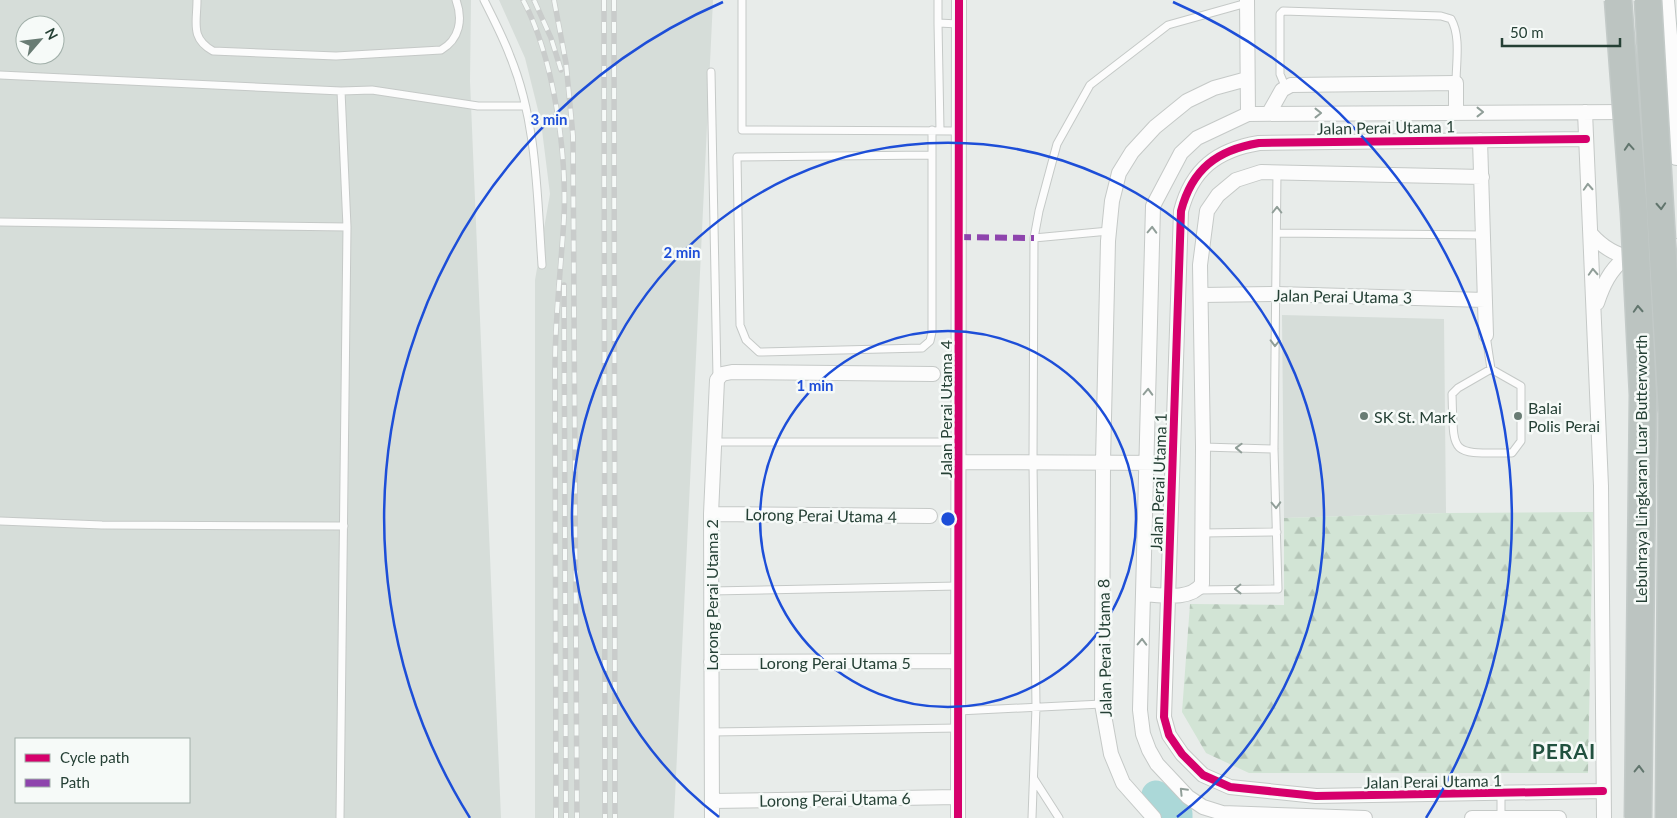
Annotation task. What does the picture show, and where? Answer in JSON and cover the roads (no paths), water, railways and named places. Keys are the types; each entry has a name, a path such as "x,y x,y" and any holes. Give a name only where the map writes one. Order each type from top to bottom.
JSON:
{"highway":[{"name":"Lebuhraya Lingkaran Luar Butterworth","path":"1618,0 1634,213 1643,395 1638,818"},
{"name":"Lebuhraya Lingkaran Luar Butterworth","path":"1648,0 1672,413 1669,818"}],"street":[{"name":"Jalan Perai Utama 4","path":"958,818 958,131 960,0"},
{"path":"1638,0 1647,112"},
{"path":"1664,0 1677,8"},
{"path":"1664,0 1672,40 1673,112 1677,155"},
{"path":"1247,1 1248,114"},
{"path":"1103,462 1109,231 1112,202 1119,172 1132,152 1155,127 1186,101 1214,88 1248,79"},
{"path":"1269,113 1286,86 1456,83 1456,112"},
{"path":"1585,112 1601,486 1604,818"},
{"name":"Jalan Perai Utama 1","path":"1365,818 1203,813 1157,764 1149,750 1140,710 1153,206 1181,153 1197,138 1248,114 1673,112"},
{"name":"Jalan Perai Utama 1","path":"1586,139 1259,143 1241,146 1208,162 1196,174 1186,192 1181,210 1164,717 1169,735 1182,754 1203,775 1230,787 1316,796 1603,791"},
{"path":"1480,140 1486,335"},
{"path":"1143,594 1169,595 1190,593 1198,590 1202,584 1203,447 1202,295 1200,265 1207,211 1218,195 1236,180 1261,172 1482,177"},
{"path":"1591,234 1600,245 1626,258 1659,257 1677,246"},
{"path":"1595,311 1608,276 1626,258"},
{"name":"Jalan Perai Utama 3","path":"1202,295 1276,294 1485,300"},
{"path":"720,377 933,374"},
{"name":"Lorong Perai Utama 2","path":"712,818 711,514 714,442 720,377"},
{"path":"959,462 1172,463"},
{"name":"Jalan Perai Utama 8","path":"1103,462 1102,704 1111,754 1124,783 1154,818"},
{"name":"Lorong Perai Utama 4","path":"711,514 930,516"},
{"name":"Lorong Perai Utama 5","path":"711,662 958,661"},
{"name":"Lorong Perai Utama 6","path":"712,801 958,797"},
{"path":"1472,818 1559,818"}],"lane":[{"path":"197,0 196,35 203,46 213,51 336,56 442,50 449,46 461,23 456,0"},
{"path":"484,0 511,56 525,106 535,168 542,265"},
{"path":"742,0 742,130 958,131"},
{"path":"932,155 738,157 740,324 746,340 759,352 922,348 930,341 932,332 932,155 936,130 938,0"},
{"path":"1032,818 1036,707 1033,463 1034,238 1039,211 1057,144 1090,85 1168,24 1247,1"},
{"path":"1286,86 1280,74 1280,14 1283,11 1441,16 1451,19 1454,25 1457,52 1456,83"},
{"path":"938,23 959,24"},
{"path":"711,72 720,377"},
{"path":"0,75 341,92 372,90 478,106 525,106"},
{"path":"340,818 347,227 341,92"},
{"path":"1198,590 1278,589 1274,449 1278,172"},
{"path":"0,222 347,227"},
{"path":"1034,238 1109,231"},
{"path":"1277,233 1484,235"},
{"path":"1486,335 1491,369"},
{"path":"1491,369 1521,386 1520,442 1512,452 1467,453 1459,449 1454,439 1452,394 1458,388 1491,369"},
{"path":"714,442 959,442"},
{"path":"1203,447 1274,449"},
{"path":"0,521 102,524 344,526"},
{"path":"1202,533 1277,532"},
{"path":"711,591 958,586"},
{"path":"958,711 1102,704"},
{"path":"712,732 958,728"},
{"path":"1034,778 1058,818"},
{"path":"1501,793 1501,818"}],"waterway":[{"path":"1156,795 1178,814 1178,818"}],"railway":[{"path":"523,0 534,23 550,77 561,136 563,165 564,218 555,367 556,818"},
{"path":"534,0 551,38 561,70"},
{"path":"554,0 566,63 573,136 577,818"},
{"path":"604,0 605,818"},
{"path":"614,0 615,818"},
{"path":"564,285 566,818"}],"place":[{"name":"SK St. Mark","path":"1364,416"},
{"name":"Balai Polis Perai","path":"1518,416"}],"district":[{"name":"PERAI","path":"1564,750"}]}
